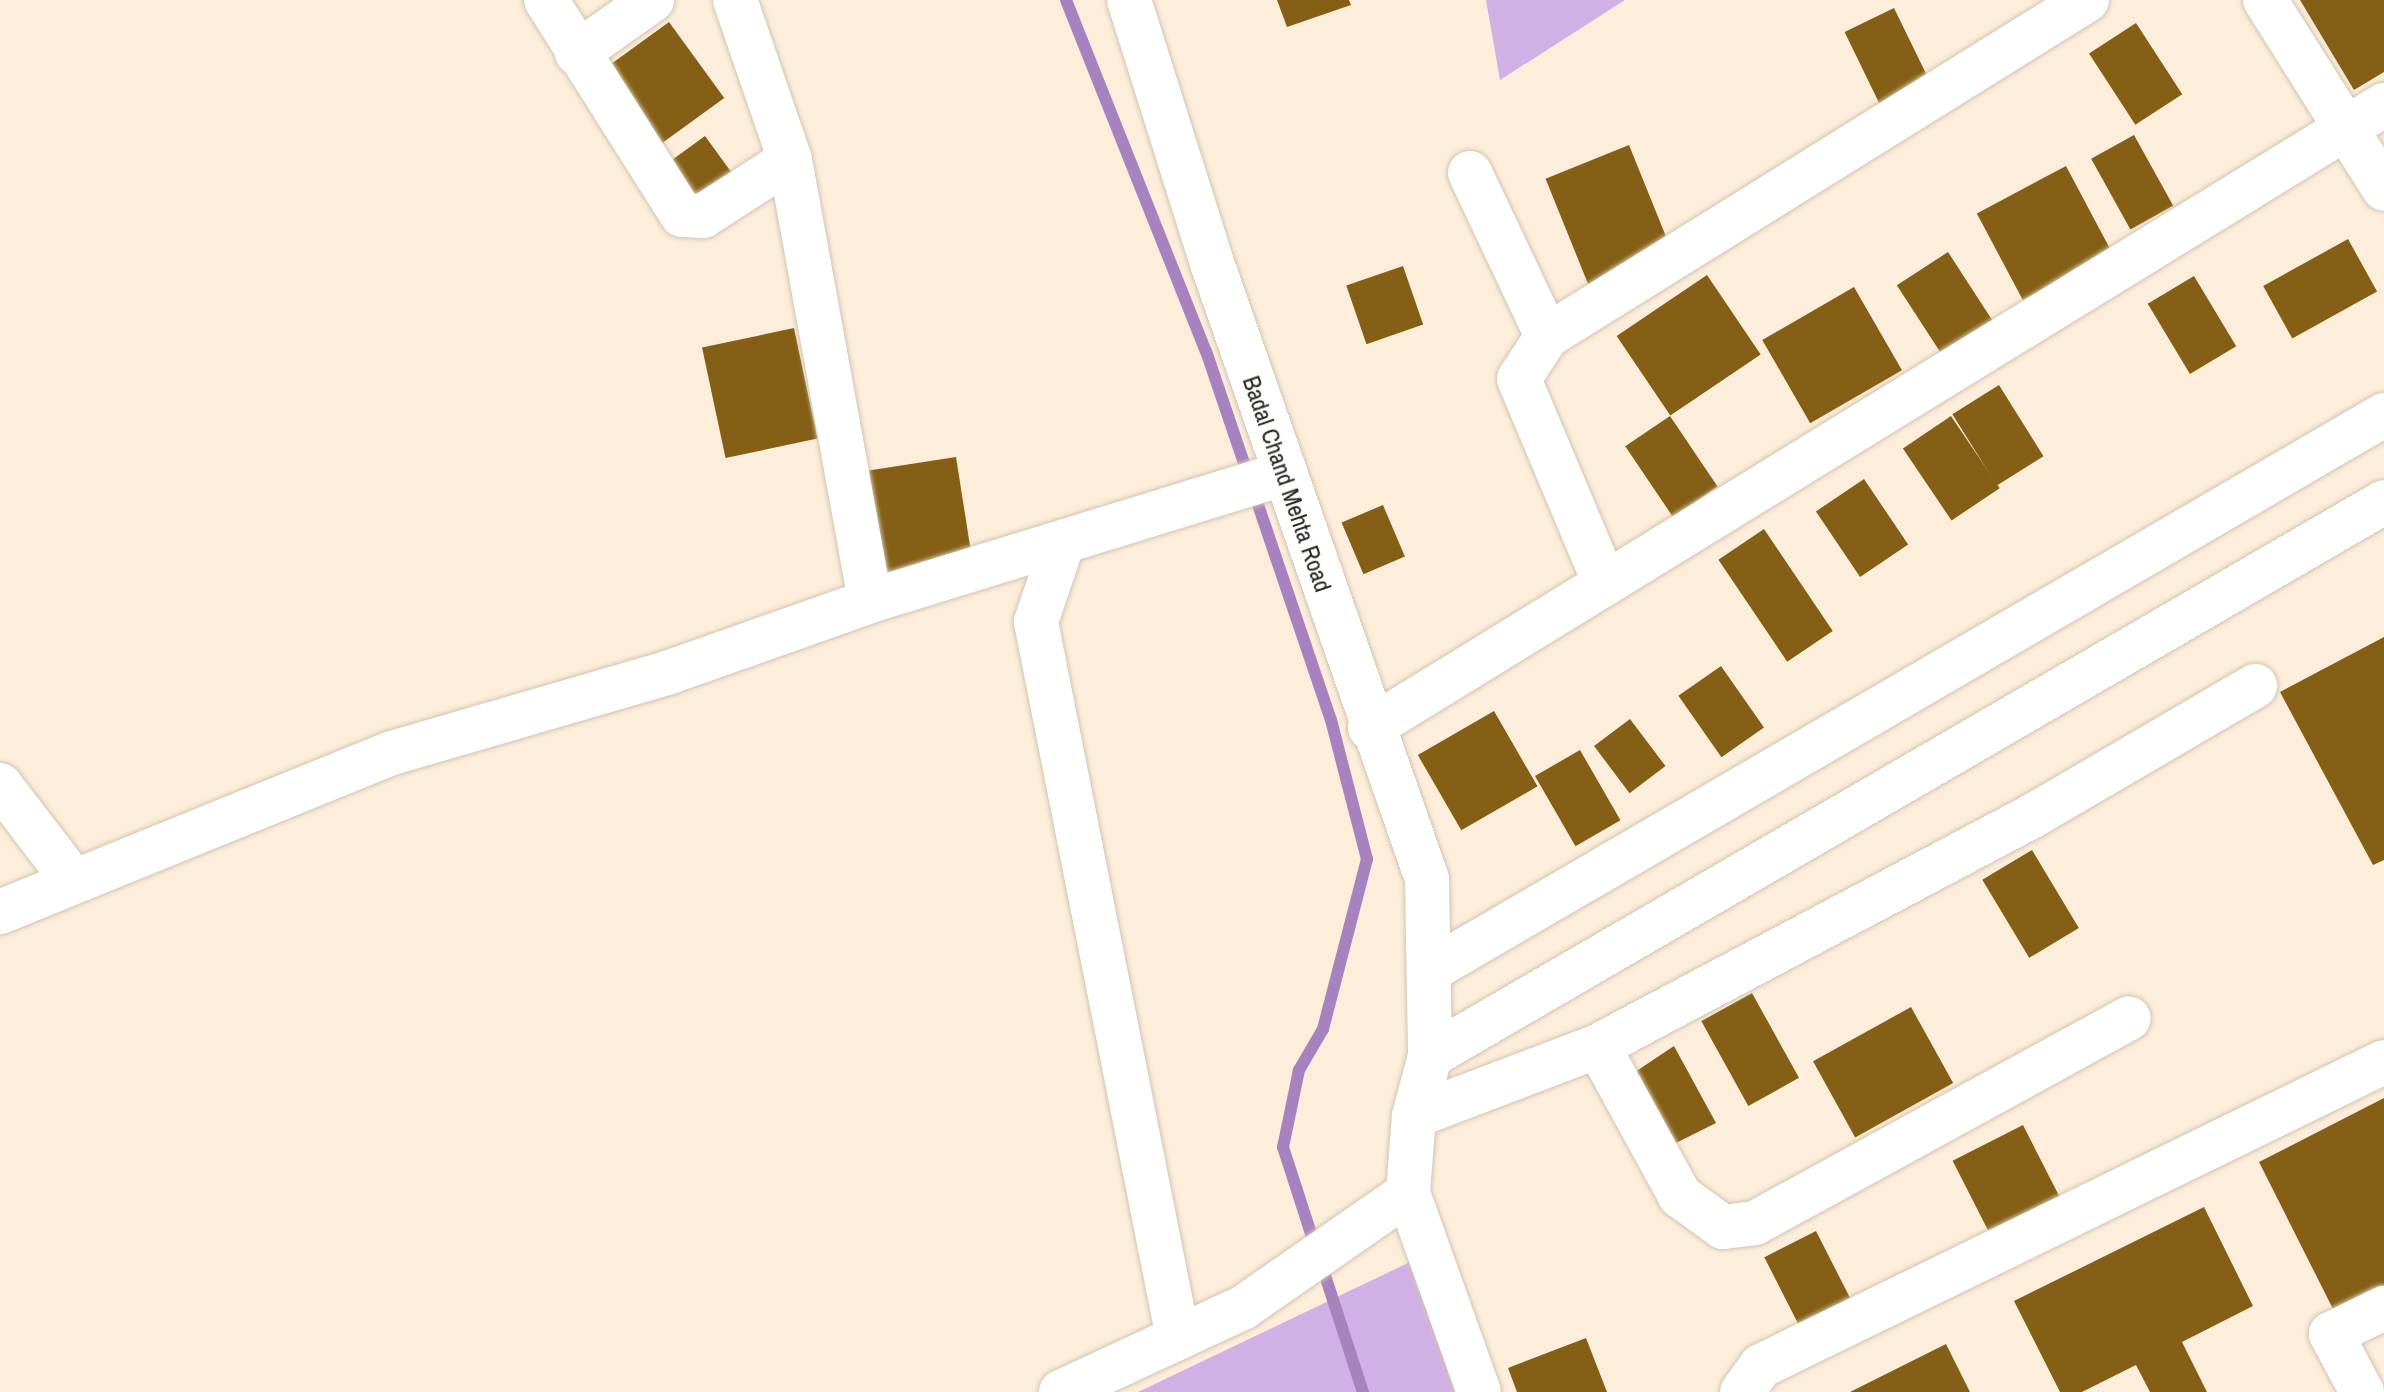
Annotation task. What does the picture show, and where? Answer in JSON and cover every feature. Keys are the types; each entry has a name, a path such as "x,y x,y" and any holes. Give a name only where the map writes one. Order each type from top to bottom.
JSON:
{"street":[{"path":"546,0 682,215 703,216 790,160"},
{"path":"577,53 652,0"},
{"path":"735,0 790,160 870,601"},
{"name":"Badal Chand Mehta Road","path":"1129,0 1256,483 1370,728 1427,879 1432,969 1430,1056 1392,1206"},
{"path":"1605,584 1519,379 1547,336 2087,0"},
{"path":"2265,0 2384,189"},
{"path":"1370,728 2384,105"},
{"path":"1470,173 1547,336"},
{"path":"1432,969 2384,415"},
{"path":"0,912 392,753 670,672 870,601 1062,545 1256,483"},
{"path":"1430,1056 2384,502"},
{"path":"1062,545 1036,622 1178,1338"},
{"path":"1414,1116 1598,1046 2036,814 2255,686"},
{"path":"0,785 73,880"},
{"path":"1598,1046 1680,1196 1723,1227 1755,1223 2129,1018"},
{"path":"1742,1392 1761,1366 2384,1062"},
{"path":"1061,1392 1244,1307 1392,1206 1479,1392"},
{"path":"2362,1392 2331,1334 2384,1308"}],"shaded area":[{"path":"1486,0 1625,0 1500,80"},
{"path":"1410,1262 1465,1392 1138,1392"}],"building":[{"path":"1277,0 1349,0 1351,5 1287,27"},
{"path":"2300,0 2384,0 2384,72 2354,90"},
{"path":"1894,8 1933,87 1883,111 1845,32"},
{"path":"669,22 724,98 655,149 599,73"},
{"path":"2136,23 2182,94 2135,125 2089,53"},
{"path":"2134,135 2173,206 2130,230 2091,159"},
{"path":"705,136 733,174 685,209 657,171"},
{"path":"1629,145 1672,253 1589,286 1546,179"},
{"path":"2066,166 2112,253 2023,300 1977,213"},
{"path":"2348,239 2377,291 2292,339 2263,286"},
{"path":"1948,252 1995,325 1944,358 1897,285"},
{"path":"1403,266 1423,325 1366,344 1346,286"},
{"path":"1707,275 1761,355 1670,416 1617,336"},
{"path":"2194,276 2236,346 2190,374 2148,304"},
{"path":"1854,287 1902,370 1810,423 1762,340"},
{"path":"794,328 817,439 726,458 702,348"},
{"path":"1999,385 2044,456 1997,485 1952,414"},
{"path":"1670,416 1718,486 1673,517 1625,446"},
{"path":"1951,416 2000,488 1952,521 1903,448"},
{"path":"956,457 971,552 877,584 859,472"},
{"path":"1864,479 1908,544 1860,577 1816,511"},
{"path":"1383,505 1405,557 1363,574 1342,523"},
{"path":"1764,529 1833,631 1787,662 1718,560"},
{"path":"2384,637 2384,860 2373,865 2280,692"},
{"path":"1721,666 1764,727 1721,757 1678,696"},
{"path":"1494,711 1538,786 1461,830 1418,755"},
{"path":"1630,719 1666,766 1630,793 1594,746"},
{"path":"1580,750 1620,820 1575,846 1535,776"},
{"path":"2032,850 2079,928 2029,958 1982,880"},
{"path":"1752,993 1799,1078 1748,1106 1701,1021"},
{"path":"1911,1007 1953,1083 1855,1137 1813,1061"},
{"path":"1674,1046 1716,1123 1666,1148 1635,1072"},
{"path":"2384,1098 2384,1285 2334,1311 2259,1162"},
{"path":"2023,1125 2061,1199 1990,1235 1953,1161"},
{"path":"2204,1207 2253,1306 2182,1342 2207,1392 2150,1392 2136,1365 2082,1392 2060,1392 2014,1301"},
{"path":"1816,1231 1854,1305 1802,1331 1764,1257"},
{"path":"1586,1338 1607,1392 1517,1392 1508,1368"},
{"path":"1946,1344 1970,1392 1850,1392"}],"waterway":[{"path":"1066,0 1206,351 1331,720 1367,859 1323,1029 1299,1070 1283,1147 1315,1246"},
{"path":"1321,1263 1363,1392"}]}
